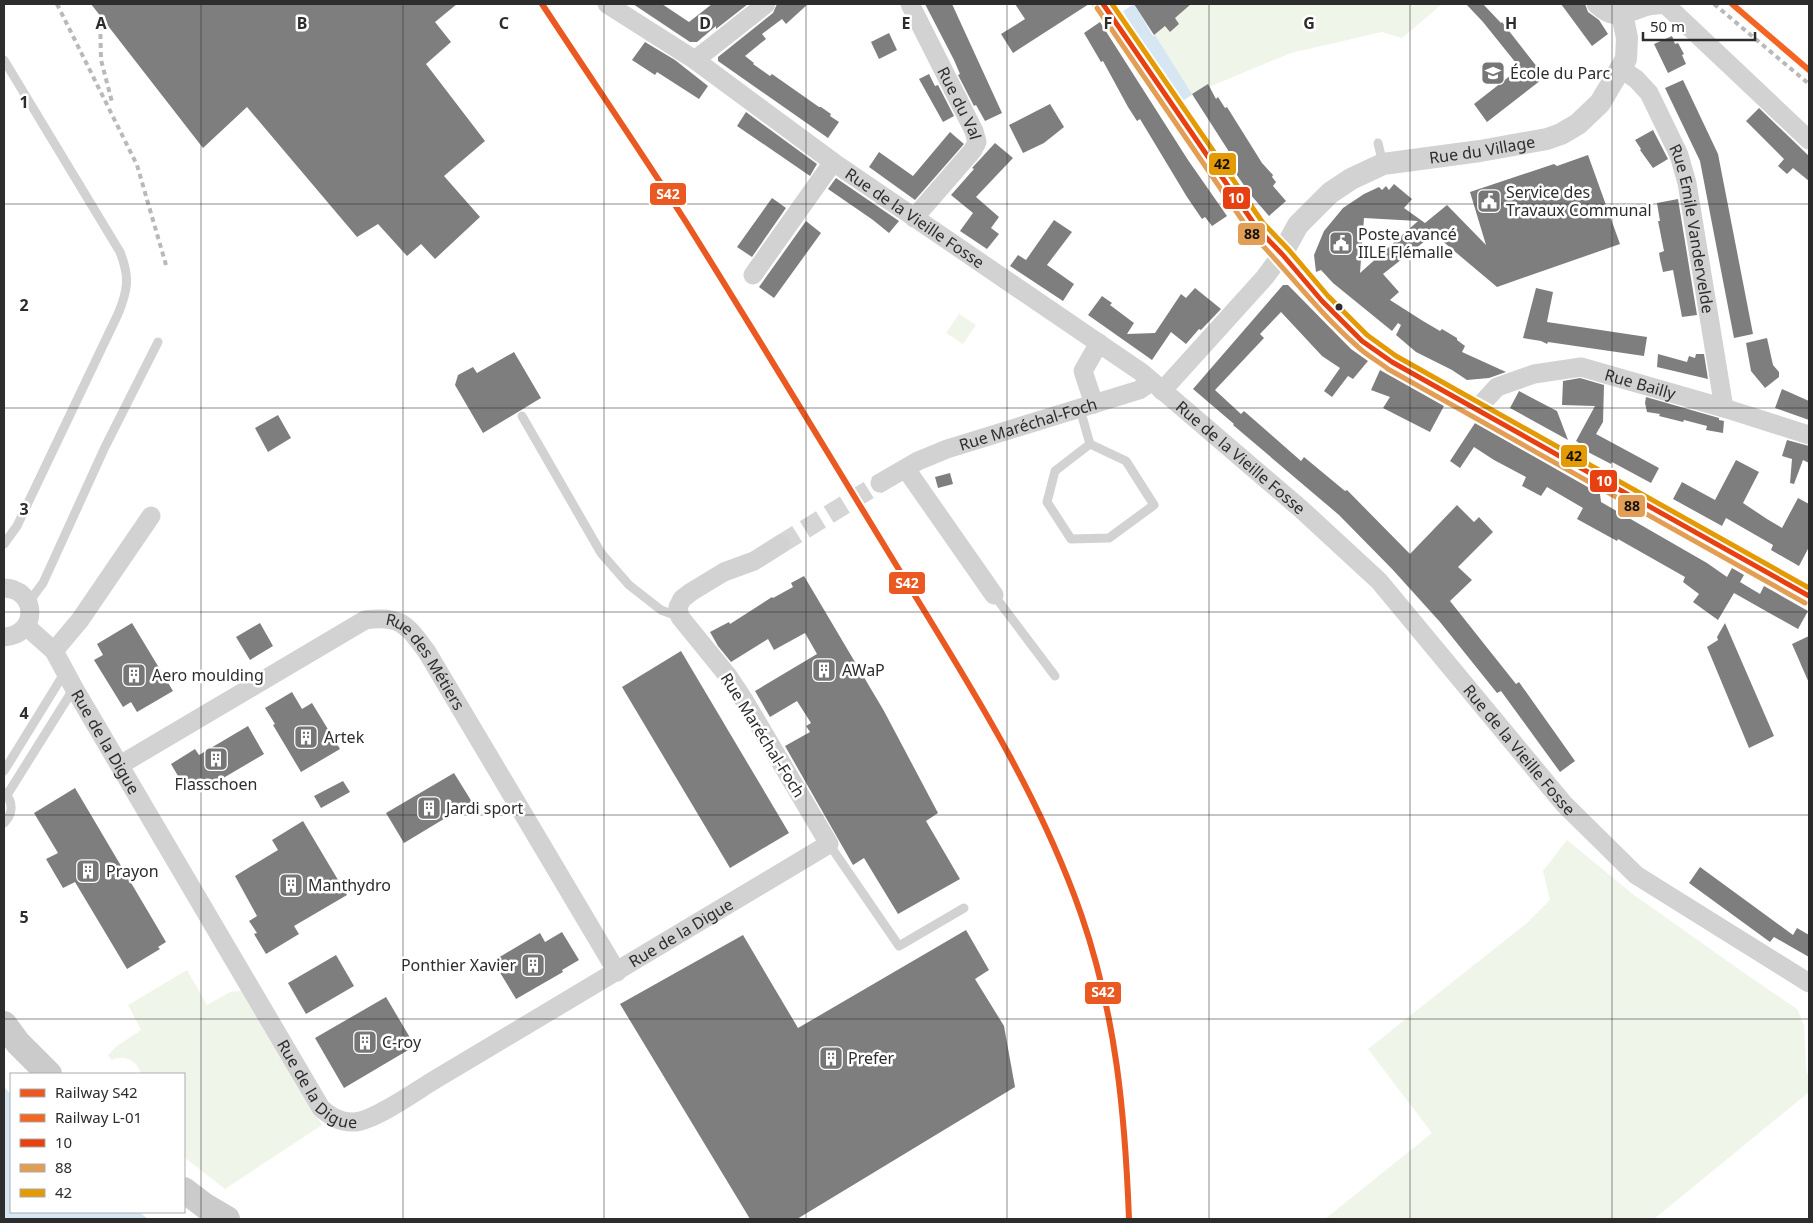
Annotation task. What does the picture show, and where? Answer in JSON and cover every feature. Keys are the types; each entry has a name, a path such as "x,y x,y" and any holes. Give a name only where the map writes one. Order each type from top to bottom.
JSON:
{"main road":[{"path":"4,1024 18,1043 48,1073"},
{"path":"4,1048 28,1073"},
{"path":"185,1191 226,1219"},
{"path":"185,1210 197,1219"}],"street":[{"name":"Rue de la Vieille Fosse","path":"607,4 695,60 833,162 1141,372 1301,509 1379,581 1564,804 1636,875 1809,983"},
{"path":"695,60 766,4"},
{"name":"Rue du Val","path":"910,4 978,142 914,218"},
{"path":"1103,4 1257,228 1362,341 1392,362 1809,596"},
{"path":"1596,4 1612,15 1622,10 1665,4 1809,140"},
{"name":"Rue du Village","path":"1282,254 1298,226 1330,193 1383,164 1480,151 1547,139 1561,134 1578,124 1600,103 1626,59 1627,38 1622,10"},
{"name":"Rue Emile Vandervelde","path":"1621,69 1636,79 1649,94 1679,154 1687,184 1724,408"},
{"path":"753,275 833,162"},
{"path":"1157,386 1265,277 1282,254"},
{"path":"1087,406 1083,371 1099,343"},
{"name":"Rue Bailly","path":"1477,409 1497,387 1534,374 1580,367 1724,408 1809,435"},
{"name":"Rue Maréchal-Foch","path":"880,483 918,461 947,449 1138,390 1157,386"},
{"path":"906,469 994,595"},
{"path":"54,651 80,620 152,516"},
{"path":"680,617 678,607 682,599 691,592 724,572 754,561 781,544"},
{"path":"4,588 17,591 24,596 30,611 26,626 20,633 4,638"},
{"name":"Rue Maréchal-Foch","path":"680,617 728,676 744,700 829,844"},
{"name":"Rue des Métiers","path":"120,765 365,620 382,618 396,621 410,628 427,652 617,972"},
{"name":"Rue de la Digue","path":"26,626 54,651 69,680 321,1108 332,1117 343,1121 354,1122 367,1119 617,972 829,844"}],"lane":[{"path":"4,60 120,252 127,274 127,287 118,314 17,526 4,544"},
{"path":"1378,143 1383,164"},
{"path":"28,603 43,583 105,447 158,342"},
{"path":"1087,406 1090,444"},
{"path":"522,416 601,553 629,585 661,610 680,617"},
{"path":"1090,444 1126,461 1154,505 1109,538 1071,539 1047,502 1055,471 1090,444"},
{"path":"994,595 1056,676"},
{"path":"4,770 69,680"},
{"path":"4,824 11,813 11,807 5,794 69,680"},
{"path":"829,844 899,946 964,908"}],"shaded area":[{"path":"1134,4 1442,4 1402,38 1382,32 1291,53 1192,94"},
{"path":"959,314 976,325 963,344 946,333"},
{"path":"1567,840 1634,895 1797,1009 1804,1025 1809,1092 1654,1219 1325,1219 1432,1133 1368,1049 1527,923 1550,900 1543,871"},
{"path":"187,970 207,1005 230,992 241,991 322,1125 225,1189 185,1158 185,1073 141,1073 134,1062 126,1058 112,1060 108,1055 117,1046 141,1030 128,1005"}],"water":[{"path":"1134,4 1192,94 1178,104 1123,11"},
{"path":"4,1087 10,1093 10,1213 140,1213 148,1219 4,1219"}],"building":[{"path":"91,4 457,4 435,22 451,42 426,64 485,141 444,176 480,217 435,259 421,244 407,256 378,224 357,237 247,107 203,148"},
{"path":"633,4 662,4 689,22 712,4 748,4 697,42 690,42"},
{"path":"777,4 808,4 786,24 782,19 762,34 766,39 745,56 770,76 772,74 831,114 830,116 839,122 828,138 718,61 718,57 773,13"},
{"path":"925,4 952,4 1002,113 985,121 976,105 974,106 958,75 960,74 954,60"},
{"path":"1015,4 1089,4 1013,53 1001,34 1025,19"},
{"path":"1134,4 1191,4 1175,18 1179,24 1170,32 1165,26 1154,35"},
{"path":"1466,4 1483,4 1502,22 1545,77 1487,122 1474,104 1520,68"},
{"path":"1561,4 1585,4 1588,12 1599,20 1608,34 1592,46"},
{"path":"1100,22 1188,160 1227,216 1212,226 1205,217 1202,219 1187,197 1140,119 1137,121 1128,107 1103,61 1101,62 1084,33"},
{"path":"889,33 897,50 879,59 871,42"},
{"path":"1672,36 1675,44 1678,43 1684,54 1682,55 1686,64 1668,73 1654,44"},
{"path":"645,42 675,60 708,86 699,99 657,72 655,75 632,60"},
{"path":"929,74 935,86 938,85 954,116 943,122 919,79"},
{"path":"1683,80 1718,154 1753,334 1734,338 1700,161 1665,88"},
{"path":"1208,84 1216,99 1218,97 1225,108 1227,107 1262,163 1273,175 1272,177 1276,182 1273,186 1286,201 1269,216 1250,194 1230,165 1235,161 1192,94"},
{"path":"1050,104 1064,127 1044,143 1023,153 1009,125"},
{"path":"1759,108 1809,156 1809,181 1793,168 1787,174 1778,166 1784,159 1746,121"},
{"path":"746,112 817,164 810,176 737,126"},
{"path":"1653,130 1668,159 1653,168 1635,140"},
{"path":"950,132 964,144 915,200 869,167 879,152 913,176"},
{"path":"995,143 1013,158 976,197 999,217 991,228 999,234 987,249 960,231 973,213 951,195"},
{"path":"1588,155 1620,244 1497,287 1434,234 1383,274 1399,292 1390,300 1440,331 1442,329 1457,338 1465,346 1462,352 1506,372 1489,378 1467,380 1452,370 1416,352 1396,335 1401,325 1398,323 1392,331 1333,283 1321,270 1316,272 1314,255 1324,231 1343,208 1364,194 1379,187 1382,190 1386,186 1389,190 1394,184 1412,199 1404,208 1425,223 1447,205 1486,245 1470,192 1554,164 1557,166","holes":["1364,218 1418,221 1360,273"]},
{"path":"836,178 899,221 889,233 828,189"},
{"path":"772,198 786,208 752,257 737,247"},
{"path":"1678,199 1697,315 1682,317 1673,270 1663,272 1660,259 1659,253 1664,251 1658,221 1660,221 1657,203"},
{"path":"1054,220 1072,232 1047,265 1074,284 1063,301 1010,266 1018,255 1026,260"},
{"path":"806,221 821,233 774,298 759,287"},
{"path":"1283,285 1288,285 1351,349 1368,361 1353,379 1348,376 1332,397 1324,391 1340,368 1322,356 1281,312 1260,334 1264,338 1215,390 1241,414 1244,411 1301,461 1304,457 1345,491 1347,490 1410,554 1457,505 1474,522 1479,517 1493,532 1458,567 1472,580 1450,601 1516,684 1519,682 1575,761 1560,772 1501,691 1497,693 1440,622 1393,570 1339,515 1193,389"},
{"path":"1195,288 1221,309 1186,344 1171,332 1152,360 1088,315 1102,296 1112,303 1110,305 1134,323 1127,334 1155,333 1181,294 1186,298"},
{"path":"1536,288 1553,292 1547,322 1647,337 1644,356 1548,342 1547,344 1523,338"},
{"path":"1767,338 1773,365 1779,372 1779,377 1765,388 1751,371 1746,343"},
{"path":"514,352 541,398 483,433 455,385 458,375 473,367 477,373"},
{"path":"1658,354 1687,362 1689,356 1695,358 1696,354 1704,354 1708,379 1657,367"},
{"path":"1380,370 1444,406 1430,432 1383,408 1390,397 1371,390"},
{"path":"1580,378 1604,385 1603,422 1596,434 1659,468 1651,483 1612,462 1611,464 1586,451 1587,448 1576,441 1595,406 1562,405 1563,381"},
{"path":"1782,389 1809,401 1809,420 1775,408"},
{"path":"1519,391 1557,411 1568,440 1510,408"},
{"path":"1646,397 1719,418 1719,420 1724,421 1723,433 1706,430 1707,426 1684,420 1683,422 1659,416 1660,414 1647,412"},
{"path":"278,415 291,438 268,452 255,428"},
{"path":"1475,423 1600,494 1601,502 1707,563 1727,577 1732,568 1744,575 1740,582 1760,594 1764,586 1808,611 1798,629 1734,593 1718,620 1693,602 1699,594 1683,582 1685,577 1618,539 1617,541 1577,519 1583,508 1547,487 1541,496 1522,486 1526,477 1474,447 1460,468 1450,461"},
{"path":"1787,440 1809,446 1809,463 1803,460 1794,484 1790,483 1792,459 1782,456"},
{"path":"1736,460 1759,472 1743,503 1767,519 1782,528 1798,498 1809,504 1809,547 1799,566 1771,550 1773,545 1726,518 1722,526 1673,499 1682,482 1715,500"},
{"path":"950,473 953,484 938,488 935,477"},
{"path":"804,576 884,711 938,813 926,821 960,879 898,914 864,858 853,865 785,746 810,732 806,726 811,723 797,701 770,717 755,691 817,654 805,633 774,650 768,639 731,662 710,632 729,622 730,624 772,597 793,587 791,583"},
{"name":"Aero moulding","path":"132,623 173,691 137,712 131,702 123,707 94,660 103,655 97,644"},
{"path":"260,623 273,646 250,660 236,637"},
{"path":"1725,623 1774,736 1749,748 1707,647 1718,640 1717,637"},
{"path":"1809,636 1809,683 1792,644"},
{"path":"681,651 789,833 730,868 622,687"},
{"name":"Artek","path":"292,692 302,709 312,703 340,749 301,772 265,708"},
{"name":"Flasschoen","path":"248,726 264,754 203,790 197,781 185,788 171,764 195,749 199,755"},
{"name":"Jardi sport","path":"454,773 472,802 404,843 386,813"},
{"path":"343,781 350,792 321,808 314,796"},
{"name":"Prayon","path":"75,788 166,942 158,947 160,949 127,969 75,882 63,888 46,859 58,853 34,813"},
{"name":"Manthydro","path":"303,821 347,895 294,926 299,934 266,954 254,934 257,933 249,921 257,916 235,876 278,850 272,840"},
{"path":"1700,867 1793,935 1797,928 1809,935 1809,957 1774,937 1770,942 1689,883"},
{"name":"Prefer","path":"966,930 989,970 975,979 1004,1026 1015,1087 797,1219 750,1219 620,1004 743,935 798,1028"},
{"name":"Ponthier Xavier","path":"562,932 579,960 562,970 563,972 516,999 493,961 540,933 545,942"},
{"path":"336,955 354,986 306,1014 288,983"},
{"name":"C-roy","path":"386,997 415,1046 344,1088 315,1038"}],"tunnel":[{"path":"781,544 880,483"}],"railway":[{"path":"57,4 137,165 166,265"},
{"path":"1714,4 1809,84"},
{"path":"100,16 101,60 112,102"}],"rail line":[{"name":"S42","path":"542,4 686,222 761,343 966,679 1041,817 1081,914 1103,990 1117,1065 1125,1141 1129,1219"},
{"name":"L-01","path":"1732,4 1809,70"}],"transit line":[{"name":"10","path":"1103,4 1257,228 1322,301 1362,341 1392,362 1809,596"},
{"name":"42","path":"1112,4 1263,223 1328,296 1367,335 1396,356 1809,588"},
{"name":"88","path":"1097,8 1251,233 1329,319 1361,349 1388,369 1805,603"}],"place":[{"name":"École du Parc","path":"1493,73"},
{"name":"Service des Travaux Communal","path":"1489,201"},
{"name":"Poste avancé IILE Flémalle","path":"1341,243"},
{"name":"AWaP","path":"824,670"},
{"name":"Aero moulding","path":"134,675"},
{"name":"Artek","path":"306,737"},
{"name":"Flasschoen","path":"216,759"},
{"name":"Jardi sport","path":"429,808"},
{"name":"Prayon","path":"88,871"},
{"name":"Manthydro","path":"291,885"},
{"name":"Ponthier Xavier","path":"533,965"},
{"name":"C-roy","path":"365,1042"},
{"name":"Prefer","path":"831,1058"}]}
